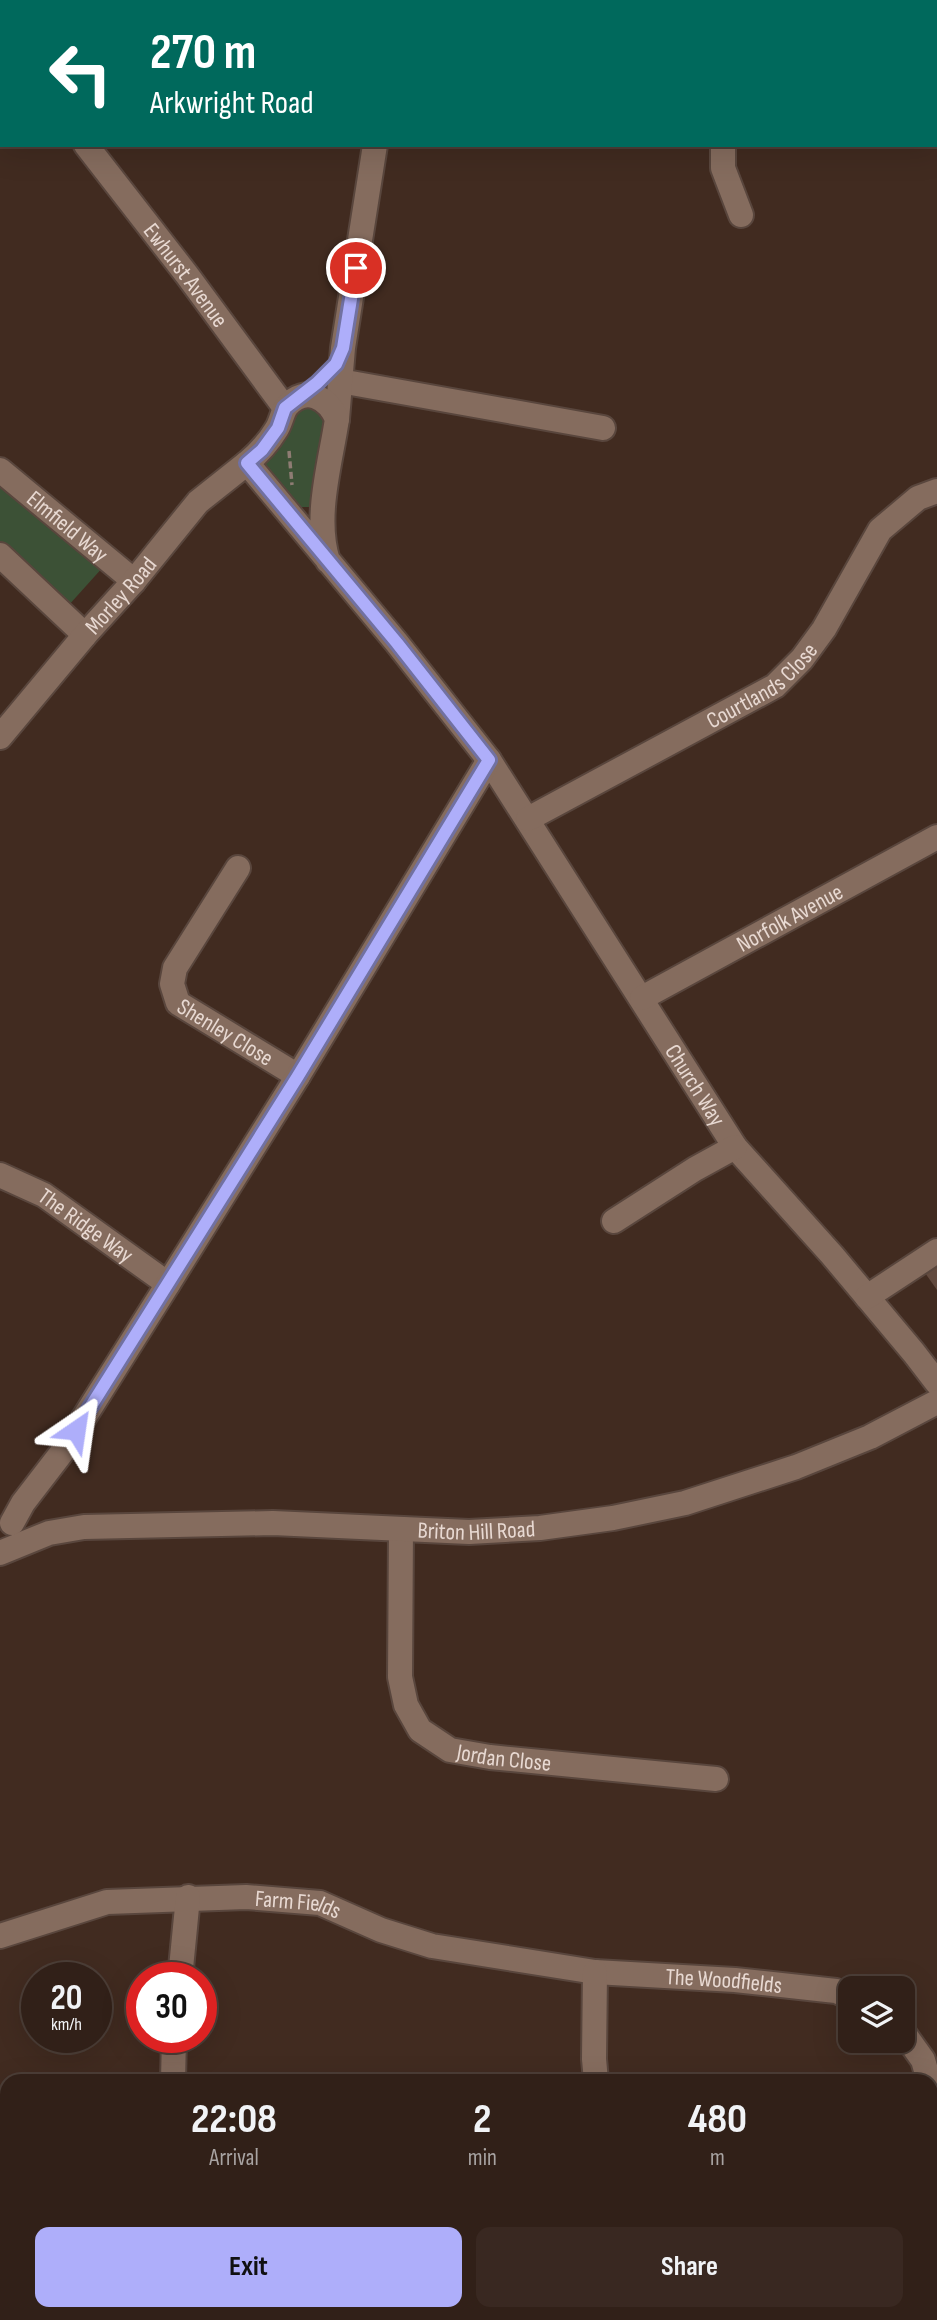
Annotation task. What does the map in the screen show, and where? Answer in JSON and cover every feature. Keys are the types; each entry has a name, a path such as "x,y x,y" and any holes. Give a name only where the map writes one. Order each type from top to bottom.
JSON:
{"street":[{"name":"Ewhurst Avenue","path":"88,147 289,405"},
{"path":"328,561 321,533 325,497 337,419 343,348 375,147"},
{"path":"723,147 723,168 741,215"},
{"path":"289,405 328,374 343,348"},
{"path":"340,380 603,428"},
{"path":"289,405 309,394 321,398 332,407 337,419"},
{"name":"Morley Road","path":"0,737 198,502 262,450 278,428 289,405"},
{"name":"Church Way","path":"247,463 288,499 328,561 489,760 735,1147 867,1297 937,1383"},
{"name":"Elmfield Way","path":"0,470 134,581"},
{"name":"Courtlands Close","path":"528,819 775,686 802,659 824,629 880,530 918,498 937,491"},
{"path":"288,499 306,516 316,512 325,497"},
{"path":"0,555 85,635"},
{"path":"9,1535 23,1503 63,1451 168,1284 298,1076 489,760"},
{"name":"Norfolk Avenue","path":"642,998 937,837"},
{"name":"Shenley Close","path":"238,869 175,968 172,984 177,1003 298,1076"},
{"path":"614,1221 695,1169 735,1147"},
{"name":"The Ridge Way","path":"0,1175 44,1195 168,1284"},
{"path":"867,1297 937,1251"},
{"name":"Briton Hill Road","path":"9,1535 84,1527 273,1523 469,1532 540,1528 613,1518 685,1503 796,1467 870,1437 937,1402"},
{"name":"Jordan Close","path":"401,1529 400,1676 406,1705 420,1730 450,1750 491,1757 716,1779"},
{"name":"Farm Fields","path":"0,1937 107,1902 246,1896 320,1903 381,1930 432,1946 595,1972"},
{"path":"182,1962 188,1897"},
{"path":"595,1972 595,2074"},
{"name":"The Woodfields","path":"595,1972 735,1980 838,1992"},
{"path":"915,2049 923,2060 927,2074"},
{"path":"173,2074 174,2053"}],"path":[{"path":"288,499 293,483 289,453 292,435 289,405"}],"green space":[{"path":"303,401 329,415 312,507 297,507 263,467 280,446 283,435"},
{"path":"0,474 104,566 68,606 0,543"}],"building":[{"path":"937,1261 937,1290 923,1270"}],"route":[{"path":"76,1430 298,1076 489,760 397,643 247,463 262,450 278,428 285,408 328,374 336,364 343,348 356,268"}]}
